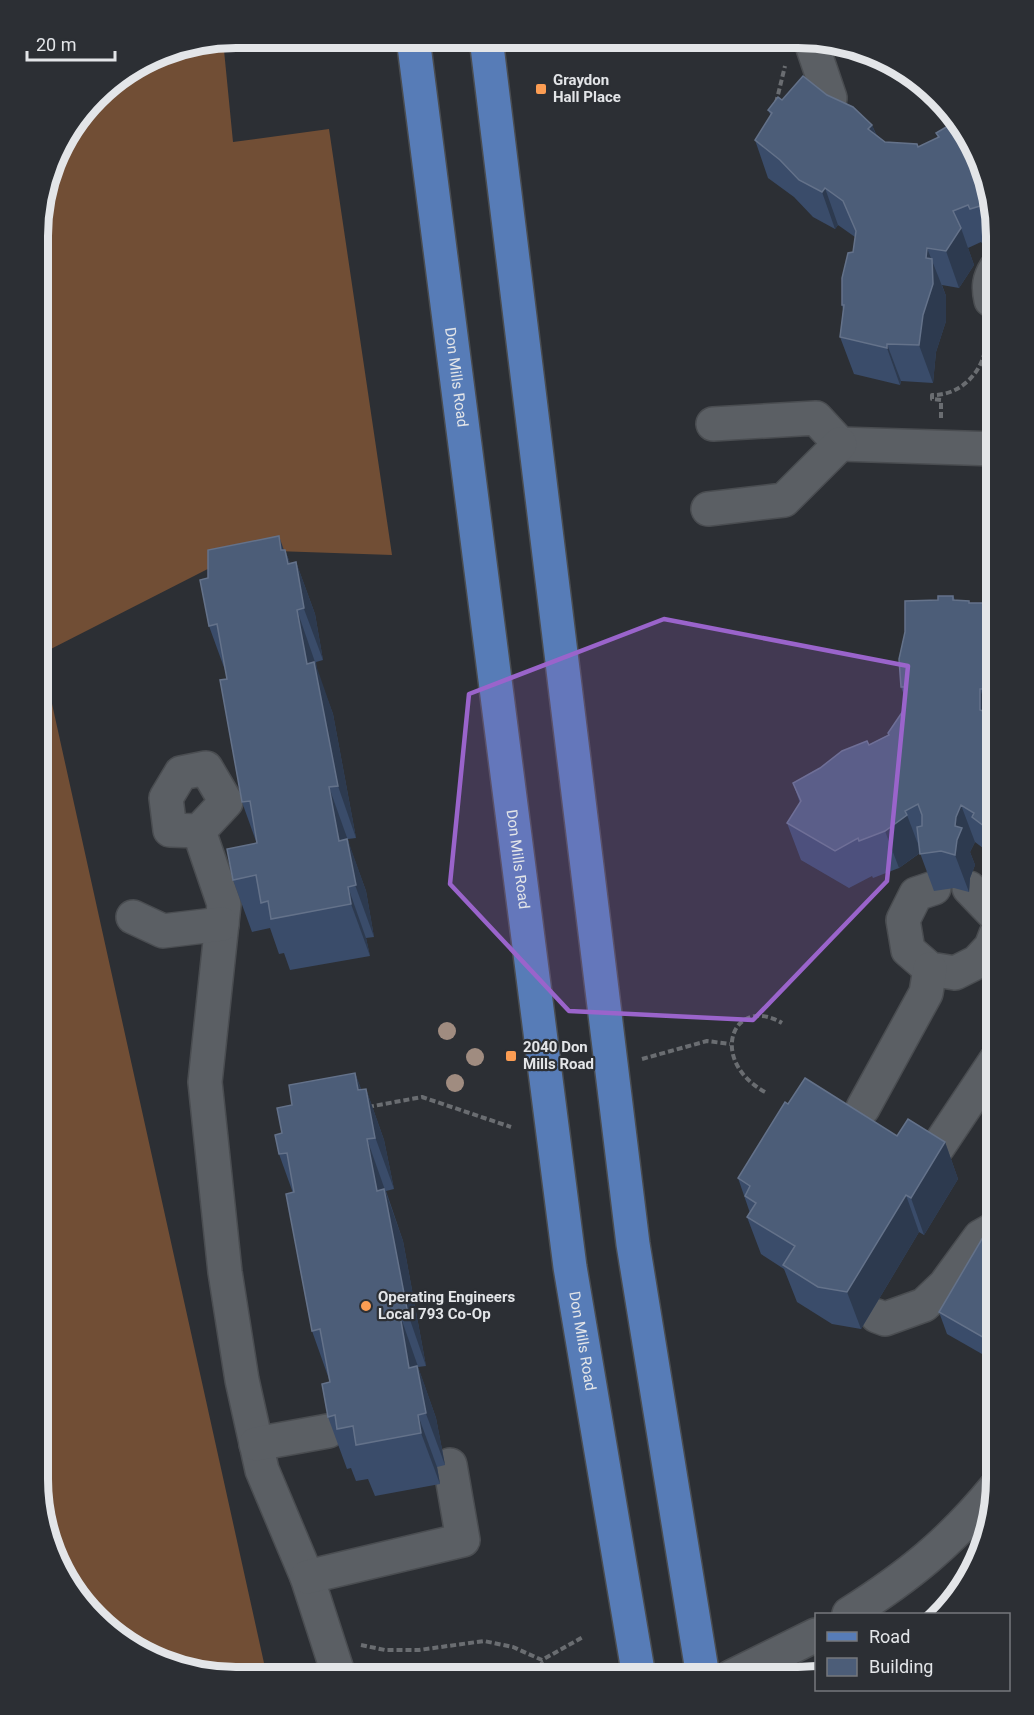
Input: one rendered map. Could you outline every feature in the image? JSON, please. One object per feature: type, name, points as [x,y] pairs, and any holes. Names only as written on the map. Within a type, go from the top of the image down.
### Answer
[{"type":"main road","name":"Don Mills Road","points":[[414,48],[570,1267],[637,1667]]},
{"type":"main road","points":[[487,48],[633,1244],[701,1667]]},
{"type":"street","points":[[798,50],[830,98]]},
{"type":"street","points":[[713,424],[816,418],[840,444],[986,449]]},
{"type":"street","points":[[708,509],[784,500],[840,444]]},
{"type":"street","points":[[199,831],[224,904],[205,1082],[225,1272],[242,1380],[262,1470],[307,1577],[336,1667]]},
{"type":"street","points":[[933,888],[916,894],[903,920],[908,950],[930,969],[955,972],[977,962],[986,952]]},
{"type":"street","points":[[969,888],[986,906]]},
{"type":"street","points":[[132,917],[163,931],[222,924]]},
{"type":"street","points":[[863,1108],[926,993],[930,969]]},
{"type":"street","points":[[938,1147],[986,1075]]},
{"type":"street","points":[[877,1316],[885,1319],[924,1305],[945,1285],[986,1232]]},
{"type":"street","points":[[256,1444],[328,1431]]},
{"type":"street","points":[[307,1577],[463,1540],[450,1465]]},
{"type":"street","points":[[851,1613],[901,1581],[961,1529],[985,1501]]},
{"type":"street","points":[[751,1667],[815,1635]]},
{"type":"path","points":[[774,112],[798,50]]},
{"type":"path","points":[[941,400],[932,399],[932,395],[941,395],[968,381],[982,364],[986,352]]},
{"type":"path","points":[[765,1092],[749,1083],[736,1067],[730,1044],[739,1024],[753,1016],[769,1015],[782,1023]]},
{"type":"path","points":[[633,1062],[707,1041],[730,1044]]},
{"type":"path","points":[[366,1107],[422,1097],[511,1127]]},
{"type":"path","points":[[542,1659],[583,1637]]},
{"type":"path","points":[[354,1643],[385,1650],[419,1650],[484,1641],[513,1647],[542,1659]]},
{"type":"path","points":[[542,1659],[542,1667]]},
{"type":"highlighted area","points":[[664,619],[908,666],[887,881],[753,1020],[569,1011],[450,884],[469,694]]},
{"type":"shaded area","points":[[223,48],[233,142],[329,129],[392,555],[245,550],[48,650],[48,236],[50,211],[58,175],[73,142],[87,121],[121,87],[164,62]]},
{"type":"shaded area","points":[[48,686],[264,1663],[252,1667],[236,1667],[187,1661],[142,1642],[121,1628],[87,1594],[73,1573],[62,1551],[52,1516],[48,1492]]},
{"type":"building","points":[[803,76],[827,95],[853,107],[872,125],[868,129],[885,142],[917,144],[918,147],[939,137],[936,133],[950,125],[961,142],[972,164],[983,205],[970,209],[968,205],[953,211],[961,228],[946,251],[927,248],[926,258],[932,259],[933,284],[923,315],[919,345],[887,344],[887,348],[840,337],[844,305],[842,305],[842,278],[848,253],[853,252],[856,231],[843,201],[825,188],[822,192],[799,180],[780,160],[755,140],[772,113],[768,110],[778,97],[782,100]]},
{"type":"building","points":[[279,536],[281,550],[285,550],[288,564],[296,562],[304,608],[297,610],[307,664],[314,662],[338,786],[329,787],[339,841],[347,839],[356,885],[348,887],[351,904],[271,919],[268,901],[261,903],[256,875],[233,880],[227,849],[257,843],[250,801],[242,802],[220,680],[227,679],[217,624],[209,626],[200,580],[208,578],[208,550]]},
{"type":"building","points":[[938,596],[953,596],[953,600],[986,603],[986,680],[985,689],[980,689],[980,710],[986,718],[986,828],[972,817],[974,813],[961,805],[955,826],[962,828],[957,840],[955,855],[941,851],[920,854],[917,827],[922,826],[922,815],[918,804],[905,811],[907,815],[885,831],[859,841],[858,838],[835,851],[787,823],[801,801],[793,783],[820,768],[842,751],[867,741],[869,745],[889,735],[888,733],[905,708],[906,687],[901,687],[899,659],[905,632],[905,601],[938,600]]},
{"type":"building","name":"Operating Engineers Local 793 Co-Op","points":[[355,1073],[358,1090],[366,1089],[375,1138],[367,1139],[377,1191],[384,1189],[408,1314],[400,1315],[409,1368],[417,1366],[426,1413],[418,1415],[421,1433],[356,1445],[353,1426],[337,1429],[335,1415],[328,1417],[322,1384],[330,1382],[320,1329],[312,1331],[286,1194],[294,1192],[287,1153],[279,1154],[275,1135],[282,1133],[277,1108],[292,1105],[289,1085]]},
{"type":"building","points":[[805,1078],[897,1136],[908,1119],[945,1142],[911,1198],[906,1195],[847,1292],[818,1287],[783,1265],[795,1246],[747,1217],[756,1203],[745,1196],[750,1186],[738,1178],[785,1102],[788,1104]]},
{"type":"building","points":[[986,1232],[986,1339],[939,1312]]},
{"type":"place","name":"Graydon Hall Place","points":[[541,89]]},
{"type":"place","name":"2040 Don Mills Road","points":[[511,1056]]},
{"type":"place","name":"Operating Engineers Local 793 Co-Op","points":[[366,1306]]}]
